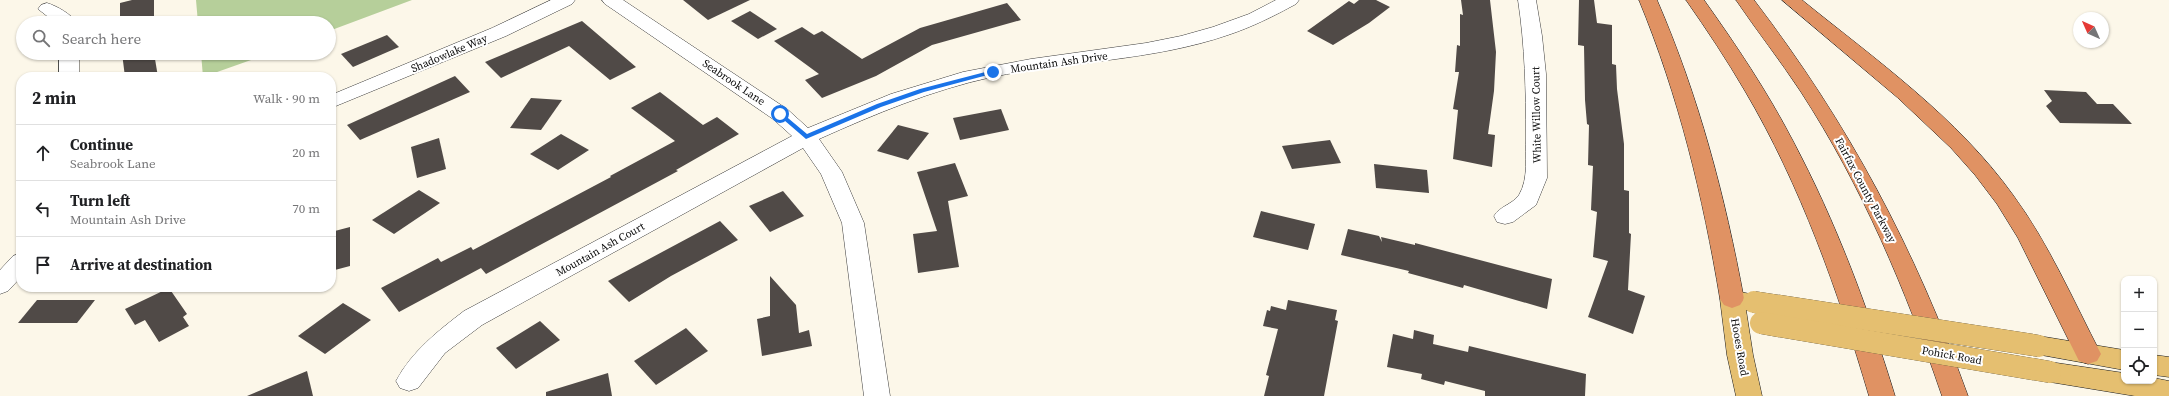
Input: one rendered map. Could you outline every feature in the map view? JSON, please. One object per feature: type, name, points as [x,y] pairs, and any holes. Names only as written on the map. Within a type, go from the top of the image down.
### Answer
[{"type":"highway","points":[[1648,0],[1679,73],[1701,146],[1745,310]]},
{"type":"highway","points":[[1695,0],[1721,35],[1758,93],[1812,201],[1845,283],[1882,396]]},
{"type":"highway","name":"Fairfax County Parkway","points":[[1745,0],[1795,68],[1848,153],[1899,253],[1926,315],[1955,396]]},
{"type":"highway","points":[[1791,0],[1937,122],[1985,174],[2024,228],[2088,354]]},
{"type":"main road","name":"Pohick Road","points":[[1745,310],[2039,346],[2121,360]]},
{"type":"main road","name":"Pohick Road","points":[[1745,310],[2050,372],[2105,388],[2169,391]]},
{"type":"main road","name":"Hooes Road","points":[[1745,310],[1749,396]]},
{"type":"main road","points":[[2088,354],[2105,388]]},
{"type":"main road","points":[[2157,365],[2169,367]]},
{"type":"street","name":"Shadowlake Way","points":[[336,100],[499,32],[566,0]]},
{"type":"street","name":"Seabrook Lane","points":[[611,0],[780,114],[806,137],[831,172],[853,223],[877,396]]},
{"type":"street","name":"Mountain Ash Drive","points":[[806,137],[879,105],[959,80],[1034,64],[1123,52],[1199,38],[1250,20],[1290,0]]},
{"type":"street","name":"White Willow Court","points":[[1505,216],[1528,200],[1536,178],[1536,74],[1534,36],[1527,0]]},
{"type":"street","points":[[47,9],[58,16]]},
{"type":"street","points":[[69,72],[70,60]]},
{"type":"street","name":"Mountain Ash Court","points":[[409,381],[436,346],[473,318],[806,137]]},
{"type":"street","points":[[0,285],[16,267]]},
{"type":"green space","points":[[196,0],[412,0],[336,28],[336,16],[197,16]]},
{"type":"green space","points":[[202,60],[251,60],[217,72],[203,72]]},
{"type":"building","points":[[132,0],[154,0],[154,16],[120,16],[120,3]]},
{"type":"building","points":[[683,0],[750,0],[708,20]]},
{"type":"building","points":[[1359,0],[1376,0],[1390,7],[1369,23],[1333,45],[1307,31],[1349,1],[1354,4]]},
{"type":"building","points":[[1461,0],[1490,0],[1496,52],[1494,91],[1488,134],[1495,135],[1492,167],[1453,159],[1458,110],[1453,109],[1459,72],[1455,72],[1457,45],[1460,46],[1460,14],[1463,15]]},
{"type":"building","points":[[1579,0],[1594,0],[1597,23],[1612,25],[1612,64],[1616,65],[1617,89],[1624,144],[1624,190],[1629,191],[1629,233],[1631,234],[1628,290],[1645,296],[1633,334],[1588,317],[1608,261],[1593,257],[1597,212],[1591,210],[1593,166],[1588,165],[1589,125],[1587,124],[1585,100],[1584,46],[1578,45]]},
{"type":"building","points":[[1007,3],[1021,20],[932,45],[876,76],[822,98],[805,80],[819,74],[774,41],[802,27],[814,35],[822,31],[862,59],[920,28]]},
{"type":"building","points":[[750,11],[777,29],[758,39],[731,21]]},
{"type":"building","points":[[582,21],[636,67],[610,80],[569,46],[501,78],[485,62]]},
{"type":"building","points":[[387,35],[399,47],[353,67],[341,54]]},
{"type":"building","points":[[123,60],[155,60],[157,72],[124,72]]},
{"type":"building","points":[[455,76],[470,92],[360,140],[347,125]]},
{"type":"building","points":[[2044,90],[2086,92],[2097,104],[2113,104],[2132,124],[2060,123],[2046,106],[2052,101]]},
{"type":"building","points":[[660,92],[703,125],[717,117],[739,134],[676,170],[678,171],[486,274],[481,268],[399,312],[381,288],[438,258],[441,262],[471,247],[473,250],[611,177],[610,176],[675,141],[631,108]]},
{"type":"building","points":[[531,98],[562,100],[541,130],[510,128]]},
{"type":"building","points":[[1001,109],[1009,130],[960,140],[953,118]]},
{"type":"building","points":[[898,125],[929,133],[908,160],[877,151]]},
{"type":"building","points":[[561,134],[589,150],[558,170],[530,154]]},
{"type":"building","points":[[439,138],[446,169],[417,178],[411,147]]},
{"type":"building","points":[[1330,140],[1341,163],[1292,169],[1282,146]]},
{"type":"building","points":[[955,163],[968,196],[948,201],[959,267],[918,273],[913,234],[937,231],[917,172]]},
{"type":"building","points":[[1374,164],[1427,170],[1429,193],[1376,188]]},
{"type":"building","points":[[419,190],[440,203],[394,234],[372,220]]},
{"type":"building","points":[[783,191],[804,216],[770,232],[749,206]]},
{"type":"building","points":[[1261,211],[1315,224],[1308,250],[1253,237]]},
{"type":"building","points":[[720,221],[738,240],[671,276],[629,302],[608,281]]},
{"type":"building","points":[[350,227],[350,266],[336,270],[336,231]]},
{"type":"building","points":[[1348,229],[1379,236],[1382,242],[1381,237],[1415,245],[1415,243],[1552,279],[1547,309],[1464,285],[1463,288],[1408,273],[1409,271],[1341,255]]},
{"type":"building","points":[[770,276],[796,305],[799,333],[809,330],[812,346],[762,356],[757,319],[770,316]]},
{"type":"building","points":[[161,292],[172,292],[187,314],[183,317],[189,326],[159,342],[145,320],[135,325],[125,309]]},
{"type":"building","points":[[37,300],[95,300],[77,323],[18,323]]},
{"type":"building","points":[[1288,300],[1337,310],[1335,320],[1338,321],[1324,396],[1264,396],[1269,376],[1266,375],[1278,329],[1263,326],[1267,310],[1270,311],[1271,306],[1286,310]]},
{"type":"building","points":[[343,303],[371,320],[325,354],[298,336]]},
{"type":"building","points":[[540,321],[560,340],[516,369],[496,348]]},
{"type":"building","points":[[686,328],[708,351],[656,385],[634,361]]},
{"type":"building","points":[[1414,330],[1434,335],[1433,344],[1468,352],[1469,346],[1586,374],[1585,396],[1485,396],[1485,391],[1445,381],[1444,385],[1421,379],[1422,374],[1387,367],[1393,334],[1413,339]]},
{"type":"building","points":[[307,371],[313,396],[247,396]]},
{"type":"building","points":[[608,373],[612,396],[546,396],[546,392]]},
{"type":"route","points":[[780,114],[806,137],[879,105],[922,90],[993,72]]}]
